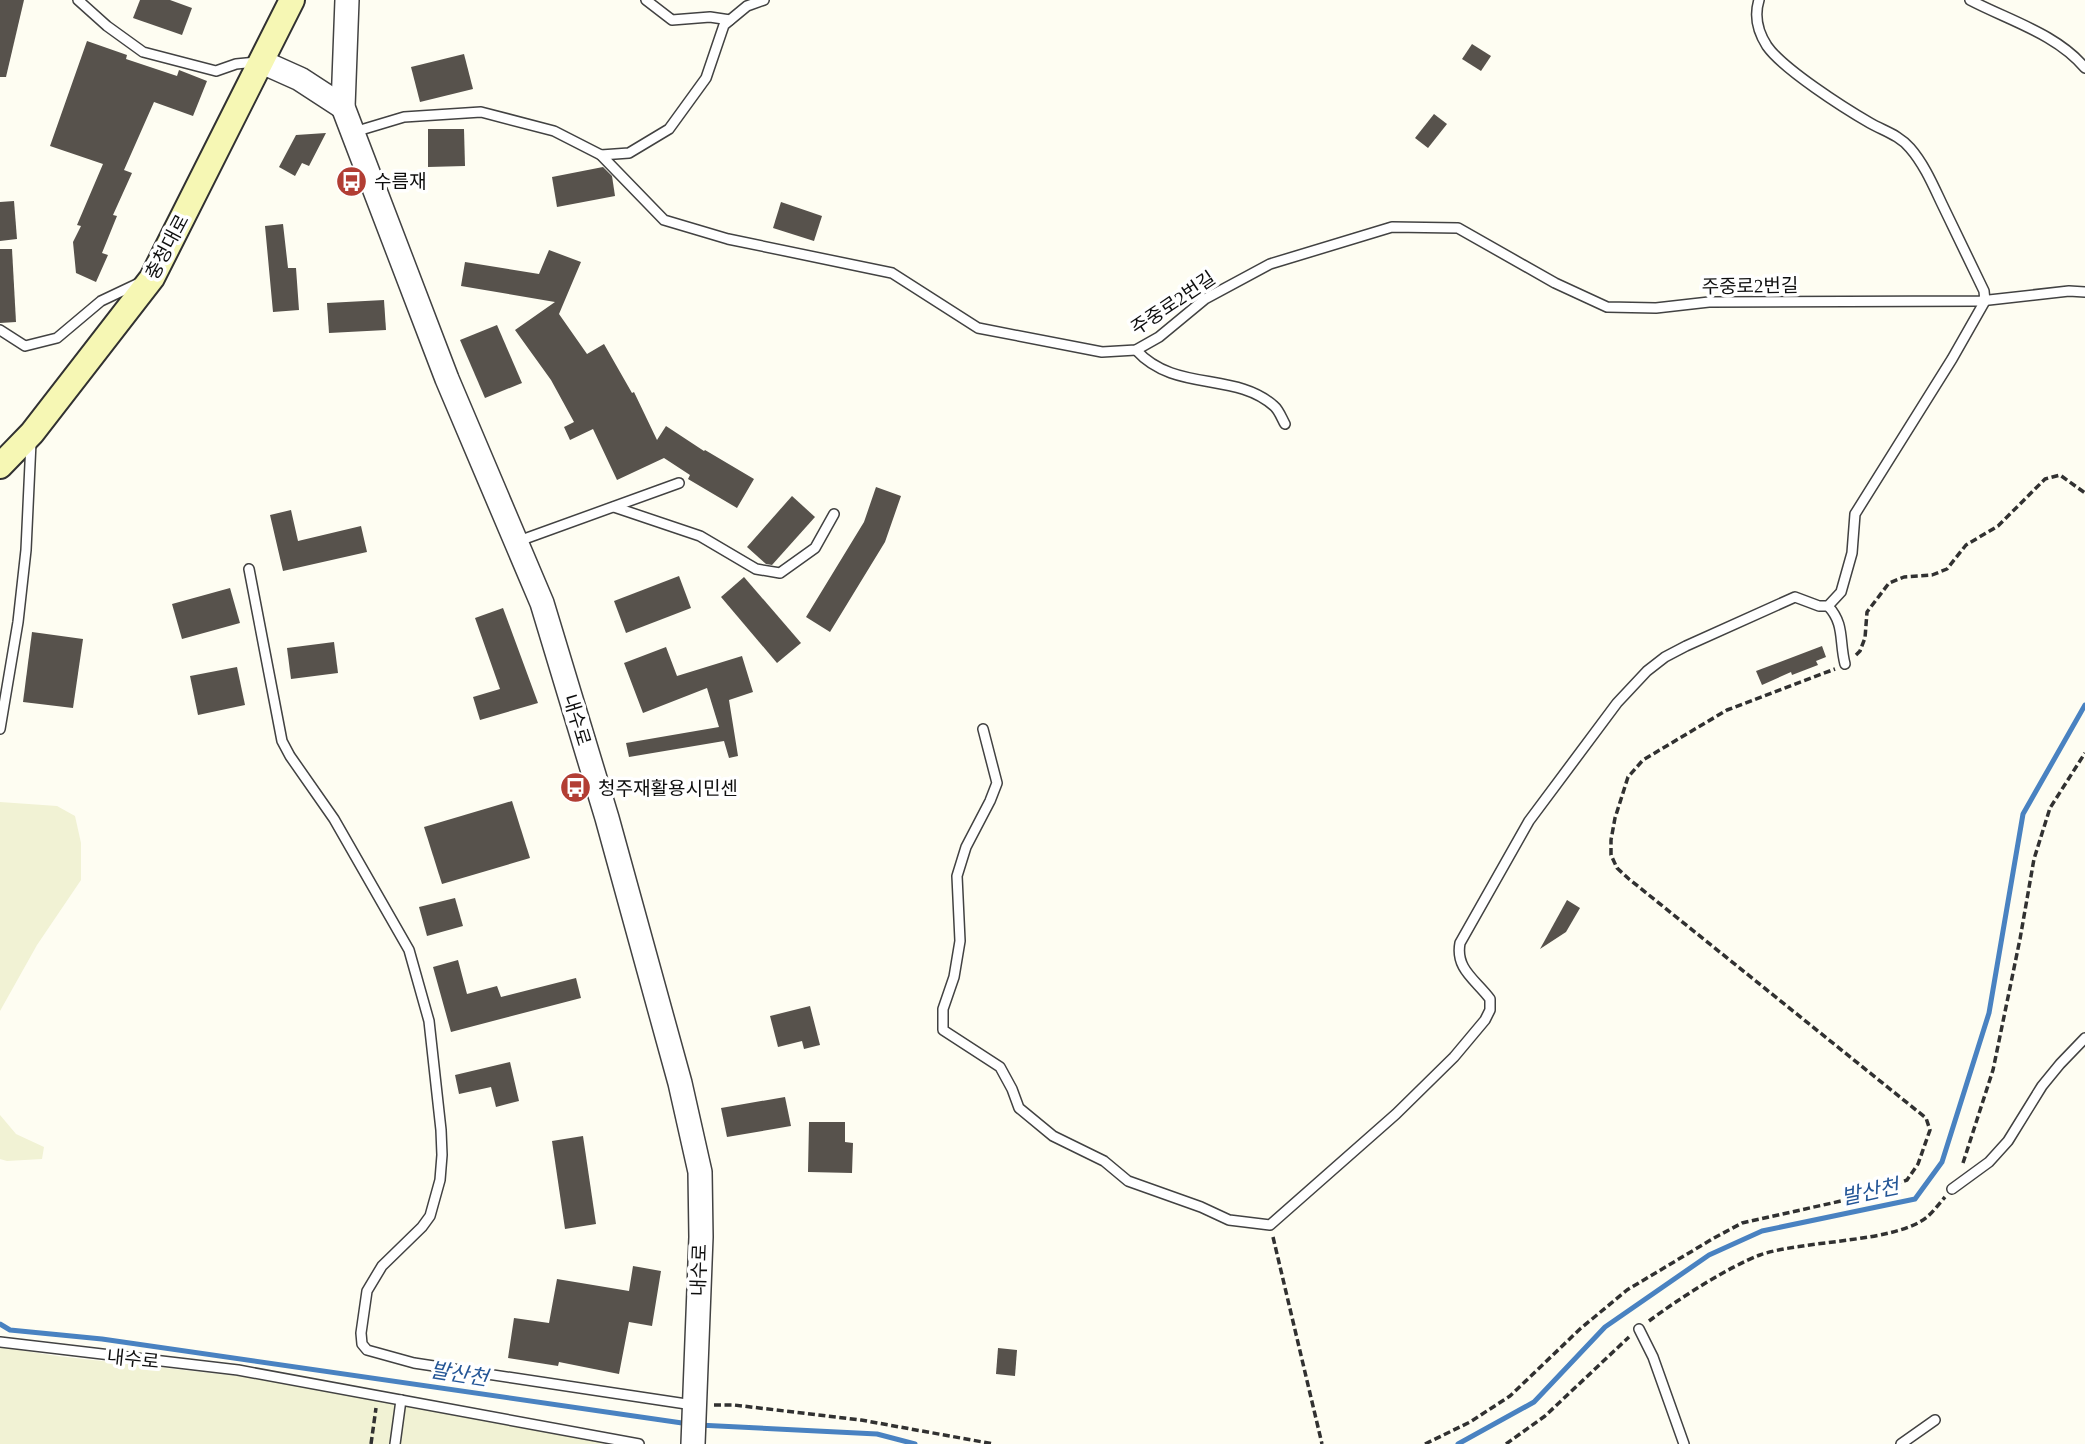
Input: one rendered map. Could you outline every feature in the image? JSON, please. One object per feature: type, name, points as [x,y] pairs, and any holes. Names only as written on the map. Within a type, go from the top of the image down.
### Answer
[{"type":"main road","name":"충청대로","points":[[0,466],[32,433],[152,278],[292,0]]},
{"type":"street","points":[[343,107],[347,0]]},
{"type":"street","points":[[262,62],[300,79],[343,107]]},
{"type":"street","name":"내수로","points":[[343,107],[447,379],[542,603],[607,818],[680,1083],[700,1172],[701,1237],[693,1444]]},
{"type":"lane","points":[[78,0],[107,26],[144,52],[216,71],[262,62]]},
{"type":"lane","points":[[646,0],[672,20],[710,17],[730,20]]},
{"type":"lane","points":[[601,155],[629,153],[669,129],[706,78],[724,24],[747,6],[764,0]]},
{"type":"lane","points":[[1759,0],[1756,10],[1758,26],[1767,46],[1777,56],[1830,98],[1895,135],[1910,148],[1924,169],[1984,291],[1985,301],[1952,359],[1855,514],[1852,553],[1841,592],[1828,607]]},
{"type":"lane","points":[[1970,0],[2039,33],[2075,56],[2085,68]]},
{"type":"lane","name":"주중로2번길","points":[[352,132],[404,117],[481,112],[554,131],[601,155],[664,220],[728,239],[892,273],[978,328],[1102,352],[1136,350],[1159,337],[1205,299],[1270,264],[1392,227],[1458,228],[1555,283],[1607,307],[1656,308],[1709,302],[1985,301],[2069,291],[2085,292]]},
{"type":"lane","points":[[0,330],[25,346],[57,338],[101,300],[152,278]]},
{"type":"lane","points":[[1136,350],[1148,364],[1167,372],[1252,392],[1276,407],[1285,425]]},
{"type":"lane","points":[[0,729],[18,622],[26,550],[32,433]]},
{"type":"lane","points":[[516,542],[679,483]]},
{"type":"lane","points":[[614,507],[700,536],[756,569],[780,573],[815,548],[834,514]]},
{"type":"lane","points":[[248,569],[282,741],[334,819],[410,950],[429,1021],[441,1130],[440,1180],[430,1216],[382,1266],[367,1291],[361,1332],[362,1344],[367,1350],[414,1363],[694,1408]]},
{"type":"lane","points":[[983,729],[997,783],[966,847],[957,876],[960,941],[954,977],[943,1009],[943,1030],[1000,1067],[1019,1108],[1053,1136],[1104,1161],[1128,1181],[1228,1220],[1270,1225],[1396,1114],[1454,1057],[1485,1020],[1490,1010],[1490,999],[1463,969],[1458,953],[1460,943],[1529,821],[1617,703],[1647,671],[1665,657],[1795,597],[1828,607],[1837,615],[1845,664]]},
{"type":"lane","points":[[1952,1189],[1989,1162],[2008,1141],[2048,1079],[2085,1038]]},
{"type":"lane","points":[[1639,1329],[1653,1357],[1684,1444]]},
{"type":"lane","name":"내수로","points":[[0,1342],[239,1370],[639,1444]]},
{"type":"lane","points":[[396,1444],[401,1400]]},
{"type":"lane","points":[[1901,1444],[1935,1420]]},
{"type":"path","points":[[1425,1444],[1470,1422],[1510,1396],[1580,1329],[1627,1290],[1714,1238],[1742,1223],[1859,1197],[1895,1186],[1907,1180],[1919,1164],[1930,1129],[1926,1118],[1629,879],[1617,867],[1611,855],[1615,818],[1629,777],[1643,760],[1727,710],[1845,664],[1860,651],[1865,638],[1867,612],[1889,583],[1904,577],[1932,575],[1947,569],[1966,545],[1998,526],[2045,480],[2060,474],[2085,493]]},
{"type":"path","points":[[1506,1444],[1545,1416],[1617,1346],[1711,1281],[1759,1255],[1796,1246],[1853,1239],[1900,1229],[1925,1219],[1952,1189],[1971,1143],[1993,1070],[2021,939],[2034,859],[2050,808],[2085,753]]},
{"type":"path","points":[[1270,1225],[1322,1444]]},
{"type":"path","points":[[371,1444],[378,1395]]},
{"type":"path","points":[[694,1408],[734,1405],[861,1420],[994,1444]]},
{"type":"green space","points":[[0,802],[57,806],[75,816],[81,843],[81,880],[37,945],[0,1011]]},
{"type":"green space","points":[[0,1115],[16,1134],[44,1147],[42,1159],[0,1159]]},
{"type":"green space","points":[[0,1347],[246,1377],[619,1444],[0,1444]]},
{"type":"building","points":[[0,0],[24,0],[6,77],[0,77]]},
{"type":"building","points":[[140,0],[170,0],[192,8],[182,35],[133,18]]},
{"type":"building","points":[[87,41],[127,55],[126,59],[177,76],[179,70],[207,81],[193,116],[154,102],[124,170],[132,173],[113,215],[117,216],[102,253],[108,255],[96,282],[76,273],[73,242],[81,226],[77,225],[103,164],[50,146]]},
{"type":"building","points":[[1472,44],[1491,56],[1481,71],[1462,59]]},
{"type":"building","points":[[464,54],[473,89],[420,102],[411,67]]},
{"type":"building","points":[[1434,114],[1447,124],[1428,148],[1415,138]]},
{"type":"building","points":[[428,129],[464,129],[465,166],[428,167]]},
{"type":"building","points":[[326,133],[309,166],[302,163],[295,176],[279,167],[296,135]]},
{"type":"building","points":[[603,167],[612,176],[615,196],[557,207],[552,177]]},
{"type":"building","points":[[14,201],[17,239],[0,241],[0,202]]},
{"type":"building","points":[[781,202],[822,216],[814,241],[773,228]]},
{"type":"building","points":[[283,224],[288,268],[296,268],[299,310],[273,312],[265,226]]},
{"type":"building","points":[[0,249],[12,249],[16,322],[0,323]]},
{"type":"building","points":[[549,250],[581,262],[559,314],[587,354],[604,344],[632,393],[634,392],[657,440],[666,426],[754,479],[737,508],[688,479],[690,475],[664,458],[617,480],[593,429],[570,440],[564,427],[574,422],[551,380],[515,330],[555,302],[461,286],[465,262],[539,274]]},
{"type":"building","points":[[384,300],[386,330],[329,333],[327,303]]},
{"type":"building","points":[[497,325],[522,383],[485,398],[460,340]]},
{"type":"building","points":[[876,487],[901,496],[885,542],[830,632],[806,617],[864,522]]},
{"type":"building","points":[[792,496],[815,517],[772,565],[766,564],[747,547]]},
{"type":"building","points":[[291,510],[298,541],[361,526],[367,552],[283,571],[270,515]]},
{"type":"building","points":[[679,576],[691,608],[626,633],[614,601]]},
{"type":"building","points":[[744,577],[801,643],[777,663],[721,597]]},
{"type":"building","points":[[230,588],[240,623],[182,639],[172,604]]},
{"type":"building","points":[[503,608],[538,703],[480,720],[473,697],[500,689],[475,618]]},
{"type":"building","points":[[32,632],[83,639],[73,708],[23,702]]},
{"type":"building","points":[[334,642],[338,673],[291,679],[287,648]]},
{"type":"building","points":[[1822,646],[1826,657],[1816,661],[1818,665],[1792,675],[1791,672],[1762,685],[1756,671]]},
{"type":"building","points":[[666,647],[677,676],[742,656],[753,692],[729,700],[738,756],[729,758],[724,741],[629,757],[626,743],[719,727],[707,688],[643,713],[624,663]]},
{"type":"building","points":[[237,667],[245,705],[198,715],[190,676]]},
{"type":"building","points":[[512,801],[530,858],[442,884],[424,827]]},
{"type":"building","points":[[455,898],[463,926],[427,936],[419,907]]},
{"type":"building","points":[[1567,900],[1580,908],[1566,932],[1540,949]]},
{"type":"building","points":[[458,960],[467,994],[497,986],[501,997],[576,978],[581,998],[451,1032],[433,967]]},
{"type":"building","points":[[810,1006],[820,1045],[804,1049],[802,1041],[778,1047],[770,1016]]},
{"type":"building","points":[[510,1062],[519,1101],[496,1107],[491,1087],[459,1094],[455,1075]]},
{"type":"building","points":[[785,1097],[791,1126],[727,1137],[721,1108]]},
{"type":"building","points":[[809,1122],[845,1122],[845,1142],[853,1143],[852,1173],[808,1172]]},
{"type":"building","points":[[583,1136],[596,1224],[565,1229],[552,1141]]},
{"type":"building","points":[[633,1266],[661,1271],[652,1326],[629,1322],[619,1374],[559,1362],[558,1366],[508,1358],[514,1318],[549,1323],[557,1279],[629,1291]]},
{"type":"building","points":[[998,1348],[1017,1350],[1015,1376],[996,1374]]},
{"type":"waterway","name":"발산천","points":[[1458,1444],[1534,1402],[1605,1327],[1709,1255],[1762,1231],[1915,1199],[1942,1162],[1989,1013],[2023,814],[2085,705]]},
{"type":"waterway","name":"발산천","points":[[0,1324],[10,1330],[102,1339],[689,1424]]},
{"type":"waterway","name":"발산천","points":[[698,1425],[877,1434],[915,1444]]},
{"type":"place","name":"수름재","points":[[351,181]]},
{"type":"place","name":"청주재활용시민센","points":[[575,788]]}]
